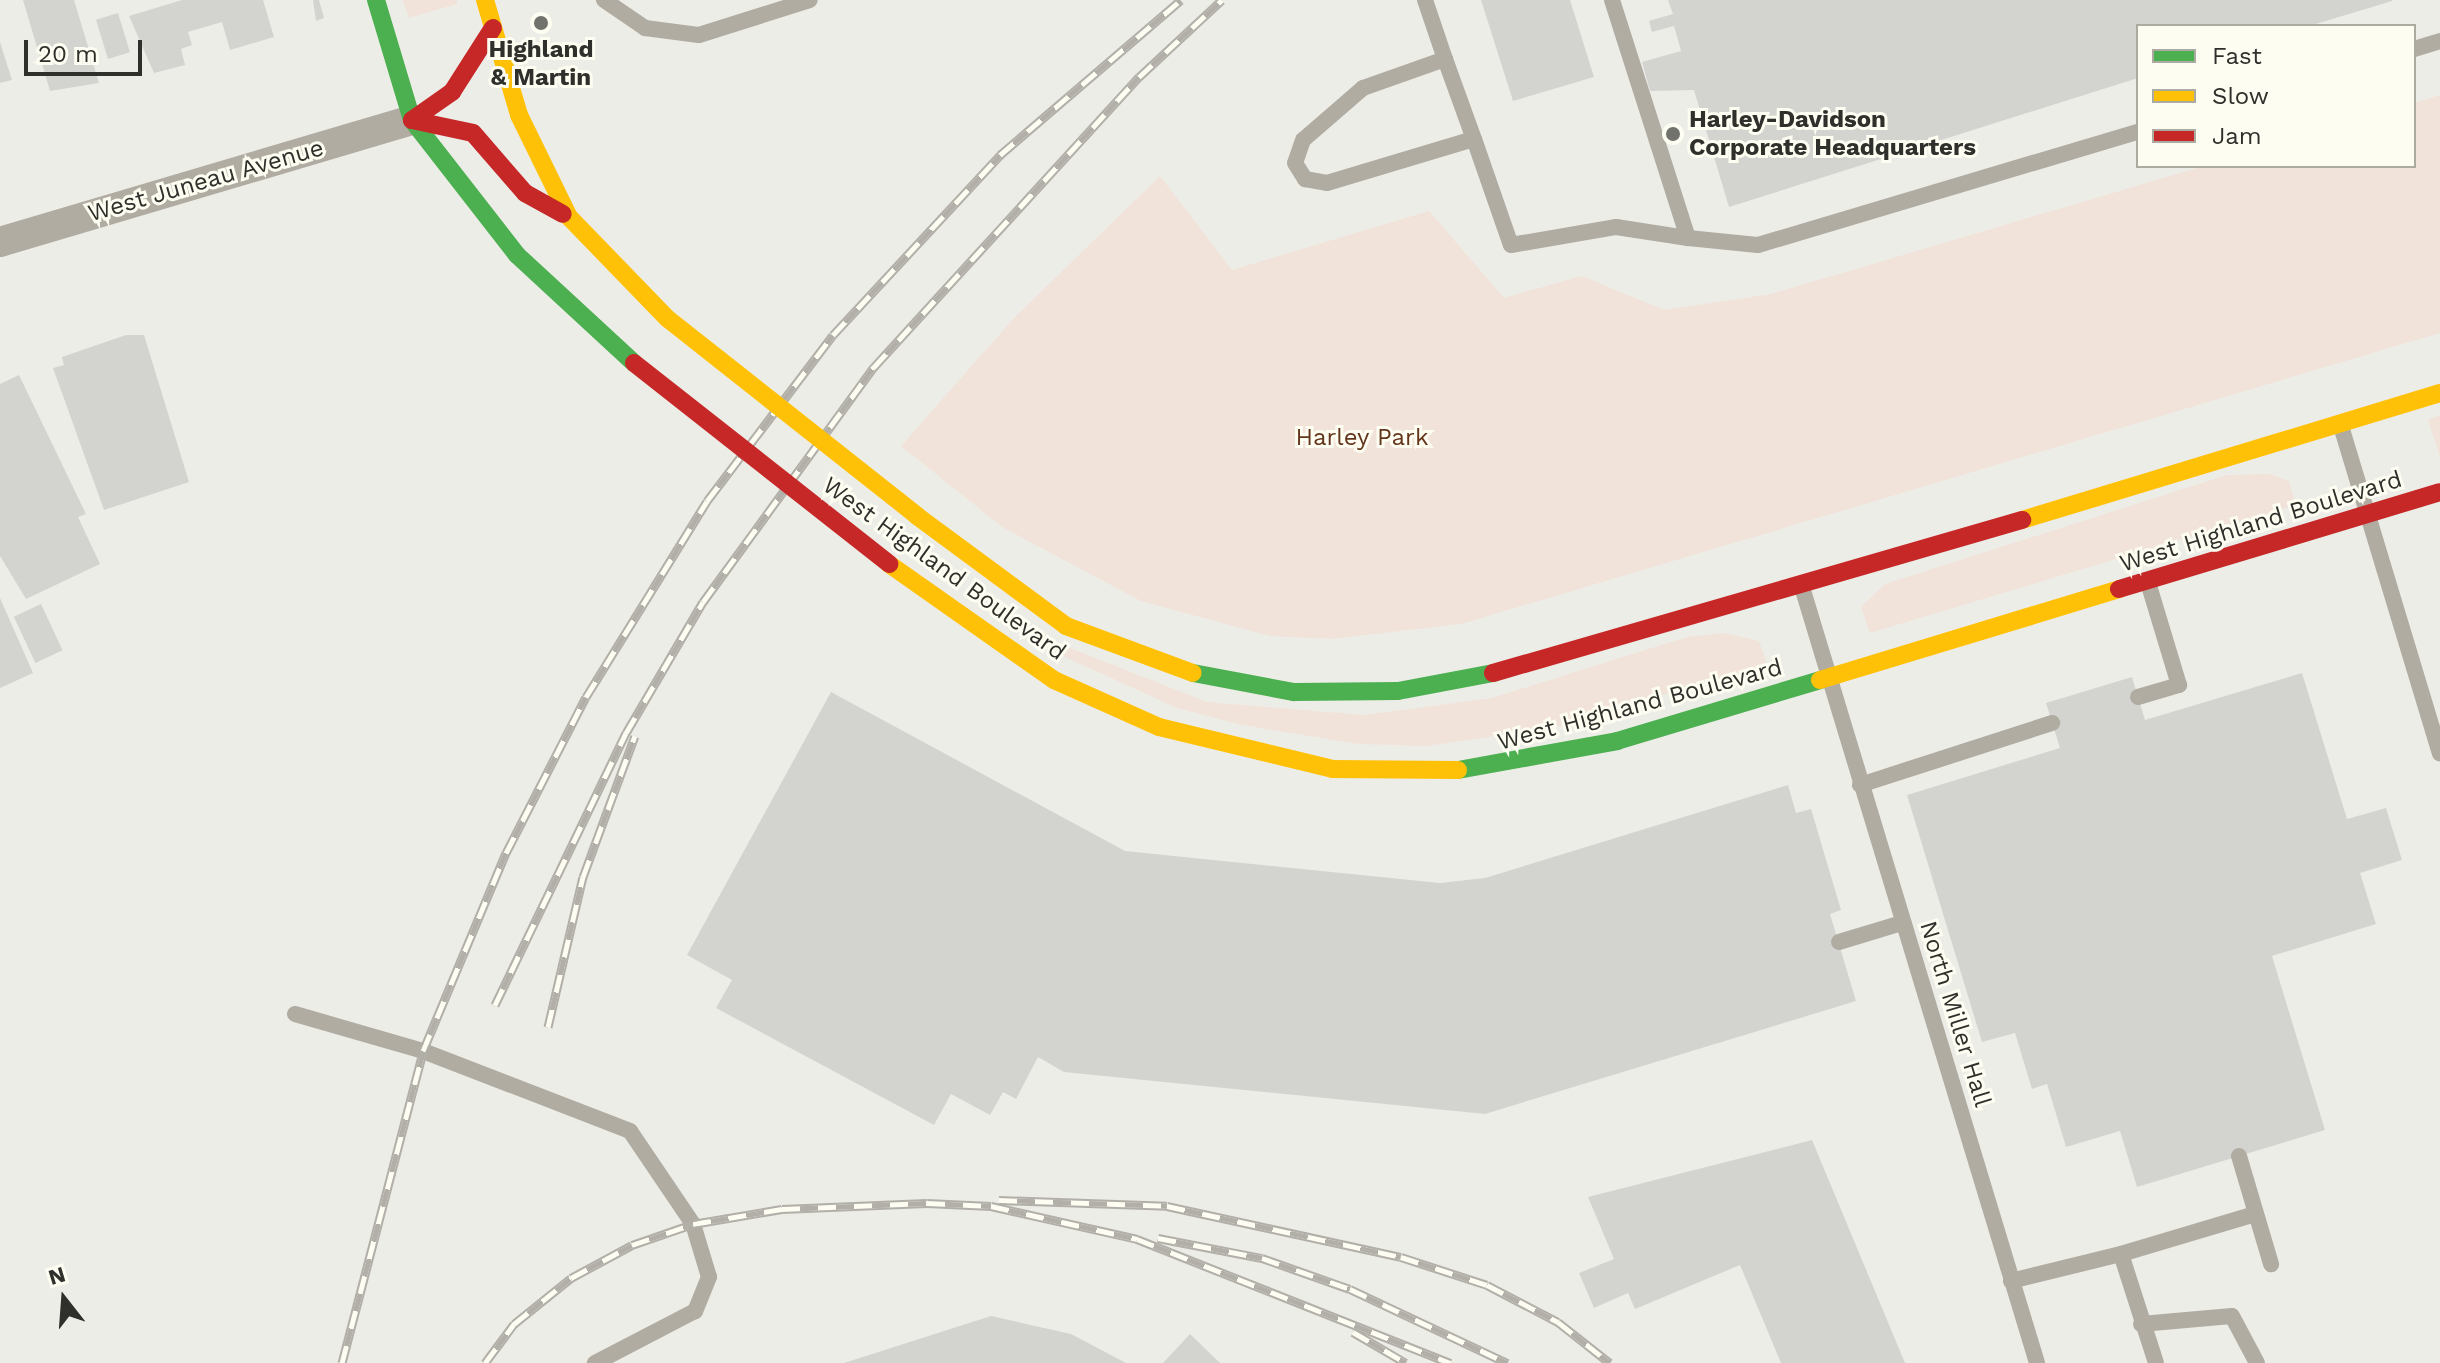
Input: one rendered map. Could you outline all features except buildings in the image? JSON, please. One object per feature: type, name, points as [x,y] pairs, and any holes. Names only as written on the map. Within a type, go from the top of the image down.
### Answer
[{"type":"street","name":"West Highland Boulevard","points":[[376,0],[412,120],[517,255],[634,363],[889,564],[1010,653],[1106,704],[1212,744],[1332,769],[1496,768],[1828,680],[2440,492]]},
{"type":"street","name":"West Highland Boulevard","points":[[485,0],[519,115],[569,217],[668,319],[1020,596],[1114,649],[1200,677],[1294,692],[1447,683],[1802,587],[2440,393]]},
{"type":"street","points":[[412,120],[452,92],[493,28]]},
{"type":"street","points":[[412,120],[473,133],[525,193],[569,217]]},
{"type":"street","name":"West Juneau Avenue","points":[[0,242],[412,120]]},
{"type":"lane","points":[[604,0],[645,28],[699,35],[810,0]]},
{"type":"lane","points":[[1425,0],[1511,245],[1616,227],[1758,245],[2136,133]]},
{"type":"lane","points":[[1612,0],[1688,238]]},
{"type":"lane","points":[[2416,48],[2440,41]]},
{"type":"lane","points":[[1445,59],[1363,88],[1303,140],[1295,163],[1305,179],[1327,183],[1474,139]]},
{"type":"lane","points":[[2340,423],[2440,753]]},
{"type":"lane","points":[[2138,697],[2179,685],[2147,582]]},
{"type":"lane","name":"North Miller Hall","points":[[1802,587],[2037,1363]]},
{"type":"lane","points":[[1860,785],[2052,723]]},
{"type":"lane","points":[[1839,942],[1902,923]]},
{"type":"lane","points":[[295,1014],[423,1051],[630,1131],[693,1224],[709,1277],[695,1311],[595,1363]]},
{"type":"lane","points":[[2239,1156],[2271,1264]]},
{"type":"lane","points":[[2011,1281],[2121,1254],[2255,1214]]},
{"type":"lane","points":[[2121,1254],[2156,1363]]},
{"type":"lane","points":[[2141,1324],[2232,1316],[2257,1363]]},
{"type":"green space","points":[[403,0],[457,0],[457,4],[409,18]]},
{"type":"green space","name":"Harley Park","points":[[2440,95],[2440,333],[1461,624],[1332,639],[1270,636],[1141,601],[1002,527],[901,446],[1013,319],[1160,176],[1232,270],[1429,211],[1504,298],[1582,276],[1664,310],[1771,294],[2197,168],[2416,168],[2416,102]]},
{"type":"green space","points":[[2440,415],[2440,457],[2428,420]]},
{"type":"green space","points":[[2269,474],[2289,481],[2296,505],[1870,633],[1861,607],[1885,584],[2227,475]]},
{"type":"green space","points":[[1725,633],[1759,641],[1767,664],[1556,727],[1427,746],[1358,744],[1242,725],[1177,708],[1056,653],[1060,644],[1207,702],[1364,715],[1492,698],[1687,637]]},
{"type":"railway","points":[[342,1363],[423,1051],[506,853],[586,697],[707,501],[833,335],[1000,155],[1181,0]]},
{"type":"railway","points":[[495,1005],[626,733],[703,602],[874,367],[1139,77],[1222,0]]},
{"type":"railway","points":[[548,1027],[583,877],[635,736]]},
{"type":"railway","points":[[999,1200],[1167,1206],[1401,1257],[1487,1285],[1558,1322],[1610,1363]]},
{"type":"railway","points":[[485,1363],[514,1324],[571,1278],[632,1245],[693,1224],[782,1209],[927,1203],[991,1206],[1137,1239],[1450,1363]]},
{"type":"railway","points":[[1158,1238],[1262,1258],[1350,1289],[1507,1363]]},
{"type":"railway","points":[[1353,1332],[1406,1363]]},
{"type":"traffic: fast","points":[[376,0],[412,120],[517,255],[634,363]]},
{"type":"traffic: fast","points":[[1193,673],[1294,692],[1398,691],[1493,673]]},
{"type":"traffic: fast","points":[[1458,770],[1617,741],[1820,680]]},
{"type":"traffic: slow","points":[[485,0],[519,115],[569,217],[668,319]]},
{"type":"traffic: slow","points":[[668,319],[917,516]]},
{"type":"traffic: slow","points":[[2022,520],[2440,393]]},
{"type":"traffic: slow","points":[[917,516],[1066,626],[1193,673]]},
{"type":"traffic: slow","points":[[889,564],[1054,680],[1159,727],[1332,769],[1458,770]]},
{"type":"traffic: slow","points":[[1820,680],[2119,589]]},
{"type":"traffic: jam","points":[[412,120],[452,92],[493,28]]},
{"type":"traffic: jam","points":[[412,120],[473,133],[525,193],[563,214]]},
{"type":"traffic: jam","points":[[634,363],[889,564]]},
{"type":"traffic: jam","points":[[2119,589],[2440,492]]},
{"type":"traffic: jam","points":[[1493,673],[2022,520]]},
{"type":"place","name":"Highland & Martin","points":[[541,23]]},
{"type":"place","name":"Harley-Davidson Corporate Headquarters","points":[[1673,134]]}]
